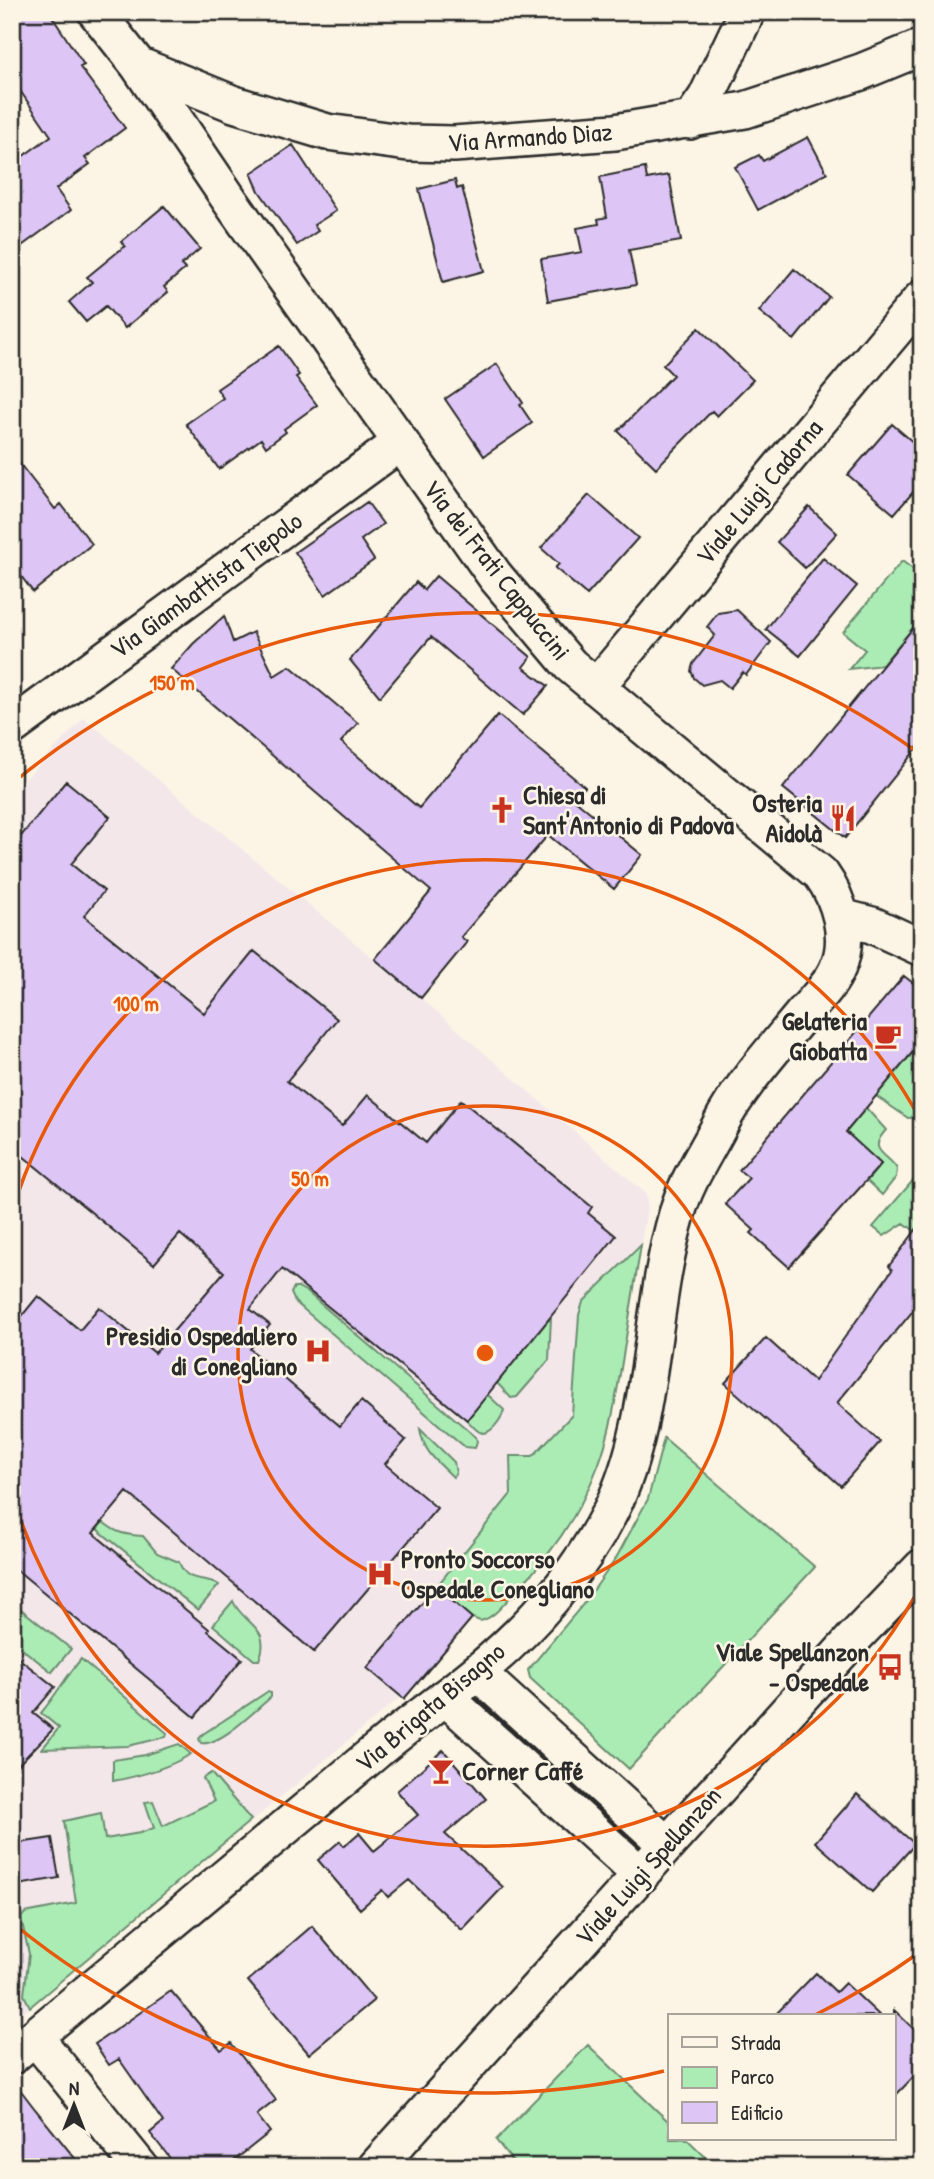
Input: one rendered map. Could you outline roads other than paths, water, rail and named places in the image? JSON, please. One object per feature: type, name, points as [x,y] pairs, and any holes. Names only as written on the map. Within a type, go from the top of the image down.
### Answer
[{"type":"street","name":"Via dei Frati Cappuccini","points":[[96,12],[138,65],[495,576],[570,665],[813,866],[831,891],[841,917],[843,945],[838,968],[833,978],[784,1036],[725,1114],[681,1201],[670,1243]]},
{"type":"street","points":[[690,121],[706,98],[747,12]]},
{"type":"street","name":"Via Armando Diaz","points":[[138,65],[234,104],[327,132],[408,143],[513,141],[615,132],[745,110],[861,72],[922,47]]},
{"type":"street","name":"Viale Luigi Cadorna","points":[[596,687],[922,298]]},
{"type":"street","name":"Via Giambattista Tiepolo","points":[[12,727],[400,443]]},
{"type":"street","points":[[841,917],[872,925],[922,948]]},
{"type":"street","name":"Via Brigata Bisagno","points":[[24,2046],[407,1724],[477,1672],[550,1601],[570,1576],[610,1512],[623,1484],[638,1428],[670,1243]]},
{"type":"street","name":"Viale Luigi Spellanzon","points":[[376,2167],[854,1638],[922,1567]]},
{"type":"street","points":[[477,1672],[667,1845]]},
{"type":"street","points":[[445,1696],[641,1875]]},
{"type":"street","points":[[24,2046],[140,2167]]},
{"type":"place","name":"Chiesa di Sant'Antonio di Padova","points":[[502,810]]},
{"type":"place","name":"Osteria Aidolà","points":[[843,818]]},
{"type":"place","name":"Gelateria Giobatta","points":[[888,1036]]},
{"type":"place","name":"Presidio Ospedaliero di Conegliano","points":[[318,1351]]},
{"type":"place","name":"Pronto Soccorso Ospedale Conegliano","points":[[380,1574]]},
{"type":"place","name":"Viale Spellanzon - Ospedale","points":[[890,1667]]},
{"type":"place","name":"Corner Caffé","points":[[441,1771]]}]
